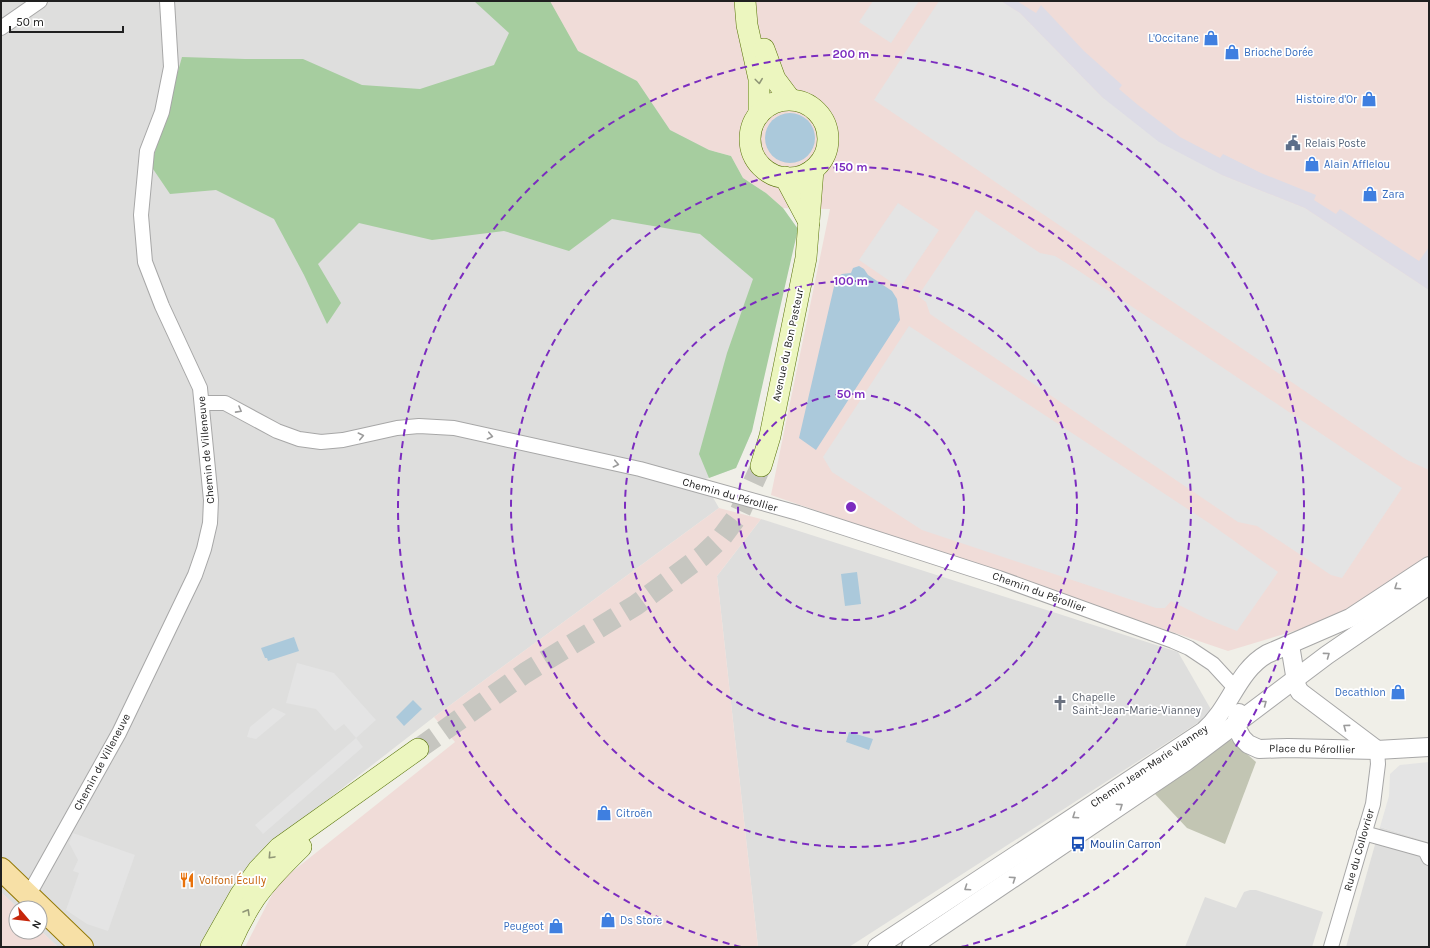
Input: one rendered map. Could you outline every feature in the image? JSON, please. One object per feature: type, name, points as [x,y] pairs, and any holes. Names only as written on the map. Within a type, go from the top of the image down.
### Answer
[{"type":"main road","points":[[745,1],[747,25],[759,79],[759,114],[751,131],[750,141],[752,151],[757,161],[774,175],[795,177],[804,175],[813,170]]},
{"type":"main road","points":[[756,1],[763,46],[769,64],[775,79],[790,100]]},
{"type":"main road","name":"Avenue du Bon Pasteur","points":[[759,114],[768,106],[778,101],[790,100],[802,102],[813,107],[821,116],[826,127],[828,137],[827,147],[819,164],[813,170],[806,258],[770,436],[760,466]]},
{"type":"main road","points":[[785,177],[809,223]]},
{"type":"main road","points":[[212,947],[241,894],[258,870],[279,848],[418,749]]},
{"type":"main road","points":[[229,947],[237,929],[255,898],[285,863],[348,800]]},
{"type":"main road","points":[[1,869],[82,947]]},
{"type":"street","points":[[1,28],[40,1]]},
{"type":"street","name":"Chemin de Villeneuve","points":[[28,896],[119,733],[195,575],[204,549],[210,523],[211,500],[200,388],[162,306],[145,262],[141,215],[147,151],[162,112],[171,67],[167,1]]},
{"type":"street","name":"Chemin du Pérollier","points":[[202,403],[225,403],[278,431],[298,439],[321,442],[343,440],[398,428],[419,426],[454,428],[640,469],[798,514],[999,578],[1173,641],[1189,648],[1213,664],[1236,689]]},
{"type":"street","name":"Chemin Jean-Marie Vianney","points":[[878,947],[1204,731],[1220,714],[1247,671],[1258,660],[1268,654],[1350,618],[1429,566]]},
{"type":"street","name":"Chemin Jean-Marie Vianney","points":[[911,947],[1179,766],[1327,655],[1429,585]]},
{"type":"street","points":[[1290,645],[1297,687],[1300,692],[1377,750]]},
{"type":"street","points":[[1235,725],[1239,714],[1236,689]]},
{"type":"street","name":"Place du Pérollier","points":[[1235,725],[1242,738],[1248,744],[1259,748],[1377,750],[1429,748]]},
{"type":"street","name":"Rue du Collovrier","points":[[1331,947],[1373,804],[1378,764],[1377,750]]},
{"type":"street","points":[[1364,833],[1425,850],[1429,858]]},
{"type":"shaded area","points":[[1,1],[549,1],[743,178],[783,208],[752,431],[736,468],[703,480],[719,508],[434,717],[269,845],[199,947],[58,947],[48,938],[48,900],[10,900],[1,892]]},
{"type":"shaded area","points":[[549,1],[1429,1],[1429,561],[1334,619],[1228,651],[771,495],[830,209],[783,208],[766,193],[743,178],[731,156],[709,150],[670,130],[637,81],[578,51]]},
{"type":"shaded area","points":[[873,1],[919,1],[891,43],[859,22]]},
{"type":"shaded area","points":[[939,1],[1001,1],[1020,13],[1102,97],[1222,175],[1305,208],[1429,290],[1429,470],[1407,460],[874,100]]},
{"type":"shaded area","points":[[1001,1],[1017,1],[1036,13],[1041,5],[1084,51],[1122,85],[1119,89],[1180,137],[1220,158],[1223,154],[1261,173],[1316,195],[1314,200],[1336,214],[1340,209],[1419,261],[1429,247],[1429,290],[1305,208],[1222,175],[1159,142],[1102,97],[1020,13]]},
{"type":"shaded area","points":[[898,203],[939,230],[900,288],[859,260]]},
{"type":"shaded area","points":[[976,210],[1040,253],[1055,256],[1079,271],[1402,488],[1342,578],[1331,575],[1257,526],[1238,522],[930,314],[926,302],[918,296]]},
{"type":"shaded area","points":[[909,326],[1209,523],[1278,572],[1237,631],[1207,619],[1171,601],[1165,608],[1156,608],[922,530],[832,472],[823,457]]},
{"type":"shaded area","points":[[719,508],[761,519],[717,576],[758,947],[245,947],[278,883],[455,742],[434,717]]},
{"type":"shaded area","points":[[761,519],[1178,652],[1213,713],[849,947],[758,947],[717,576]]},
{"type":"shaded area","points":[[297,663],[334,673],[376,720],[356,738],[344,724],[335,731],[316,709],[286,703]]},
{"type":"shaded area","points":[[273,708],[286,714],[256,739],[247,737],[250,727]]},
{"type":"shaded area","points":[[356,738],[363,747],[263,834],[255,825]]},
{"type":"shaded area","points":[[1229,738],[1256,762],[1225,844],[1187,828],[1155,794]]},
{"type":"shaded area","points":[[1429,762],[1429,842],[1380,827],[1389,796],[1390,774],[1400,765]]},
{"type":"shaded area","points":[[1380,827],[1429,842],[1429,947],[1346,947]]},
{"type":"shaded area","points":[[73,833],[135,855],[108,931],[87,924],[66,910],[79,873],[73,871],[78,860],[69,843]]},
{"type":"shaded area","points":[[1256,890],[1323,912],[1312,947],[1185,947],[1205,897],[1236,908],[1244,892]]},
{"type":"shaded area","points":[[1,892],[10,900],[8,900],[8,940],[48,940],[48,938],[58,947],[1,947]]},
{"type":"green space","points":[[474,1],[550,1],[578,51],[637,81],[670,130],[709,150],[731,156],[743,178],[766,193],[783,208],[798,229],[752,431],[736,468],[709,478],[699,454],[727,353],[753,279],[700,234],[612,219],[569,251],[504,231],[432,240],[359,223],[318,264],[341,303],[327,324],[304,275],[274,219],[216,190],[170,194],[151,166],[182,57],[303,59],[362,85],[420,89],[494,65],[509,33]]},
{"type":"water","points":[[785,113],[795,113],[808,120],[815,133],[815,143],[808,156],[795,163],[785,163],[776,159],[769,152],[765,143],[765,133],[769,124],[776,117]]},
{"type":"water","points":[[859,266],[864,269],[868,275],[892,291],[897,299],[900,320],[816,450],[799,438],[836,278],[842,274],[851,273],[853,268]]},
{"type":"water","points":[[857,572],[861,604],[845,606],[841,574]]},
{"type":"water","points":[[294,637],[299,651],[268,661],[267,658],[265,658],[261,648]]},
{"type":"water","points":[[413,700],[422,709],[404,726],[396,717]]},
{"type":"water","points":[[849,732],[873,739],[869,750],[846,742]]},
{"type":"tunnel","points":[[418,749],[525,673],[636,605],[702,556],[722,537],[739,514],[761,466]]},
{"type":"place","name":"L'Occitane","points":[[1211,38]]},
{"type":"place","name":"Brioche Dorée","points":[[1232,52]]},
{"type":"place","name":"Histoire d'Or","points":[[1369,99]]},
{"type":"place","name":"Relais Poste","points":[[1293,143]]},
{"type":"place","name":"Alain Afflelou","points":[[1312,164]]},
{"type":"place","name":"Zara","points":[[1370,194]]},
{"type":"place","name":"Decathlon","points":[[1398,692]]},
{"type":"place","name":"Chapelle Saint-Jean-Marie-Vianney","points":[[1060,703]]},
{"type":"place","name":"Citroën","points":[[604,813]]},
{"type":"place","name":"Moulin Carron","points":[[1078,844]]},
{"type":"place","name":"Volfoni Écully","points":[[187,880]]},
{"type":"place","name":"Ds Store","points":[[608,920]]},
{"type":"place","name":"Peugeot","points":[[556,926]]}]
